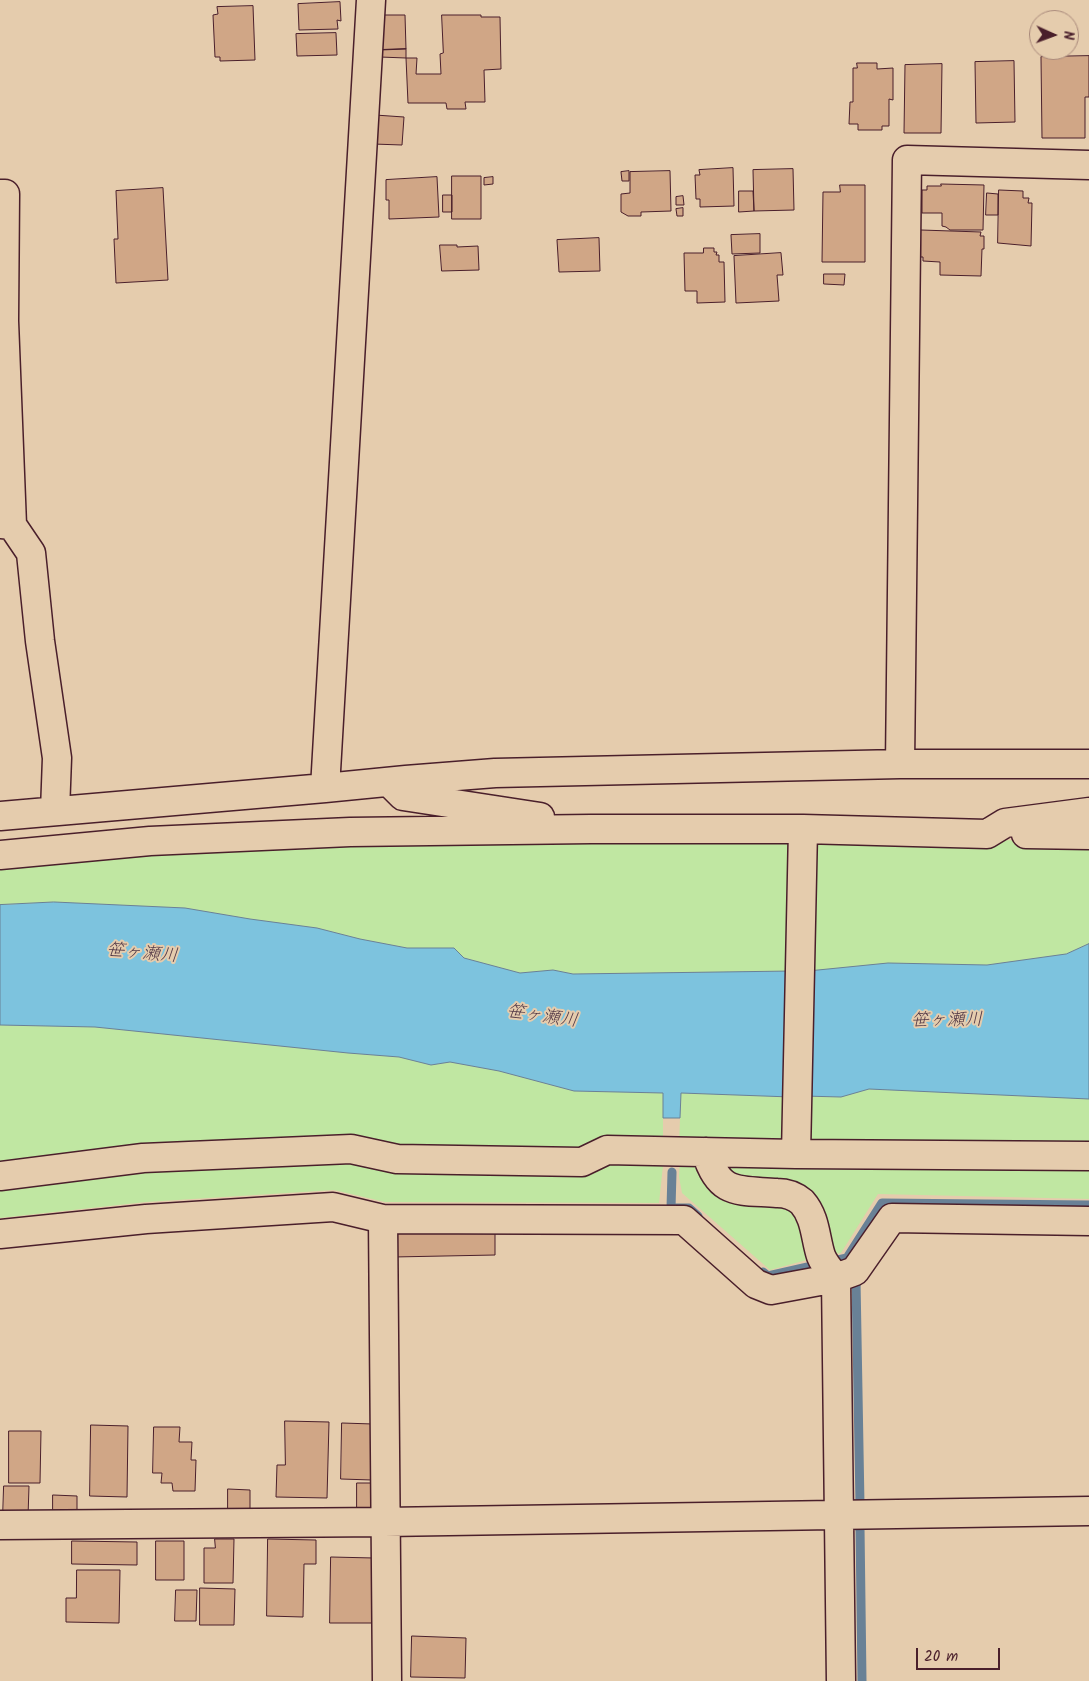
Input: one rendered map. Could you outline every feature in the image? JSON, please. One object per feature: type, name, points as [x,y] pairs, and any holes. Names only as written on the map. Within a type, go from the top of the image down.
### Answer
[{"type":"street","points":[[325,788],[371,0]]},
{"type":"street","points":[[900,764],[906,160],[1089,165]]},
{"type":"street","points":[[0,194],[4,194],[6,525],[31,553],[40,641],[57,758],[55,811]]},
{"type":"street","points":[[0,816],[495,773],[900,764],[1089,764]]},
{"type":"street","points":[[389,782],[403,796],[556,819],[572,830]]},
{"type":"street","points":[[987,834],[1005,823],[1089,812]]},
{"type":"street","points":[[0,855],[150,841],[350,832],[572,830],[803,834],[1089,835]]},
{"type":"street","points":[[796,1150],[803,834]]},
{"type":"street","points":[[0,1176],[143,1158],[351,1149],[397,1158],[582,1162],[607,1150],[706,1152],[796,1150],[1089,1156]]},
{"type":"street","points":[[706,1152],[711,1168],[720,1182],[733,1190],[787,1193],[801,1202],[813,1219],[822,1258],[836,1278],[841,1681]]},
{"type":"street","points":[[0,1234],[146,1219],[333,1207],[383,1219],[684,1220],[756,1284],[771,1290],[836,1278],[855,1271],[892,1218],[1089,1221]]},
{"type":"street","points":[[383,1219],[387,1681]]},
{"type":"street","points":[[0,1525],[385,1522],[1089,1511]]},
{"type":"green space","points":[[795,836],[792,971],[573,974],[553,970],[520,973],[464,958],[454,948],[407,948],[317,928],[185,908],[54,902],[0,905],[0,863],[151,848]]},
{"type":"green space","points":[[811,836],[1089,842],[1089,944],[1066,954],[987,965],[888,963],[808,971]]},
{"type":"green space","points":[[0,1025],[95,1027],[399,1057],[431,1065],[450,1062],[499,1071],[574,1091],[663,1093],[663,1143],[578,1156],[0,1170]]},
{"type":"green space","points":[[869,1089],[1089,1099],[1089,1150],[802,1146],[803,1096],[841,1097]]},
{"type":"green space","points":[[681,1093],[791,1097],[789,1147],[679,1144]]},
{"type":"green space","points":[[664,1156],[659,1203],[385,1202],[334,1190],[146,1202],[0,1218],[0,1182],[144,1164]]},
{"type":"green space","points":[[680,1156],[797,1208],[814,1258],[770,1270],[682,1193],[679,1177]]},
{"type":"green space","points":[[718,1159],[1089,1164],[1089,1199],[878,1194],[841,1253],[829,1255],[817,1216],[740,1182]]},
{"type":"water","name":"笹ヶ瀬川","points":[[54,902],[185,908],[317,928],[407,948],[454,948],[464,958],[520,973],[553,970],[573,974],[792,971],[791,1097],[681,1093],[680,1118],[663,1118],[663,1093],[574,1091],[499,1071],[450,1062],[431,1065],[399,1057],[95,1027],[0,1025],[0,905]]},
{"type":"water","name":"笹ヶ瀬川","points":[[1089,944],[1089,1099],[869,1089],[841,1097],[803,1096],[808,971],[888,963],[987,965],[1066,954]]},
{"type":"building","points":[[340,2],[341,21],[337,20],[338,29],[299,30],[298,4]]},
{"type":"building","points":[[253,6],[255,60],[220,61],[220,57],[215,57],[213,15],[218,14],[217,7]]},
{"type":"building","points":[[379,15],[405,15],[406,49],[380,50]]},
{"type":"building","points":[[442,15],[500,17],[501,69],[484,70],[485,102],[465,102],[466,109],[447,109],[446,103],[408,103],[406,58],[417,58],[416,74],[441,74],[440,54],[443,53]]},
{"type":"building","points":[[336,33],[337,55],[297,56],[296,34]]},
{"type":"building","points":[[406,49],[406,58],[380,57],[380,50]]},
{"type":"building","points":[[1079,56],[1089,56],[1089,97],[1085,97],[1085,138],[1042,138],[1041,60],[1079,60]]},
{"type":"building","points":[[1014,61],[1015,122],[976,123],[975,62]]},
{"type":"building","points":[[857,63],[877,63],[877,69],[893,68],[893,100],[889,99],[889,126],[882,126],[882,130],[858,130],[858,124],[849,124],[850,102],[853,102],[853,68],[857,68]]},
{"type":"building","points":[[942,64],[941,133],[904,133],[905,65]]},
{"type":"building","points":[[375,115],[404,117],[402,145],[373,144]]},
{"type":"building","points":[[733,168],[734,206],[700,207],[700,199],[696,199],[695,175],[700,175],[699,170]]},
{"type":"building","points":[[793,169],[794,210],[754,211],[753,170]]},
{"type":"building","points":[[629,171],[629,181],[622,181],[621,172]]},
{"type":"building","points":[[670,171],[671,211],[641,212],[641,216],[628,216],[621,212],[621,194],[630,193],[630,172]]},
{"type":"building","points":[[452,176],[481,176],[481,219],[452,219]]},
{"type":"building","points":[[437,177],[439,217],[389,219],[389,200],[386,200],[386,180]]},
{"type":"building","points":[[493,177],[493,184],[484,185],[484,178]]},
{"type":"building","points":[[941,184],[984,185],[983,230],[950,230],[942,226],[942,213],[922,213],[922,190],[927,190],[927,186],[941,186]]},
{"type":"building","points":[[840,185],[865,185],[865,262],[822,262],[823,192],[840,192]]},
{"type":"building","points":[[163,188],[168,280],[116,283],[114,239],[118,239],[116,191]]},
{"type":"building","points":[[999,190],[1023,191],[1023,198],[1029,198],[1028,203],[1032,203],[1031,246],[998,243]]},
{"type":"building","points":[[739,191],[753,191],[754,211],[739,212]]},
{"type":"building","points":[[987,193],[998,194],[998,215],[986,215]]},
{"type":"building","points":[[443,195],[452,195],[452,212],[443,212]]},
{"type":"building","points":[[683,196],[684,205],[676,205],[676,197]]},
{"type":"building","points":[[683,208],[683,216],[677,216],[676,209]]},
{"type":"building","points":[[921,230],[981,232],[980,236],[984,236],[984,249],[982,249],[981,276],[940,275],[940,262],[923,261],[923,257],[921,257]]},
{"type":"building","points":[[760,234],[760,253],[732,254],[731,235]]},
{"type":"building","points":[[599,238],[600,271],[559,272],[557,240]]},
{"type":"building","points":[[440,245],[457,245],[457,247],[478,246],[479,270],[442,271]]},
{"type":"building","points":[[704,248],[714,248],[714,252],[717,252],[716,255],[719,255],[719,262],[724,262],[725,302],[697,303],[697,291],[685,291],[684,253],[703,253]]},
{"type":"building","points":[[781,253],[783,275],[777,275],[779,301],[736,303],[734,256]]},
{"type":"building","points":[[824,274],[845,274],[844,285],[824,284]]},
{"type":"building","points":[[495,1230],[495,1255],[393,1257],[393,1232]]},
{"type":"building","points":[[285,1421],[329,1422],[327,1498],[276,1497],[277,1465],[285,1465]]},
{"type":"building","points":[[342,1423],[373,1424],[372,1480],[341,1479]]},
{"type":"building","points":[[91,1425],[128,1426],[127,1497],[90,1496]]},
{"type":"building","points":[[154,1427],[180,1427],[179,1442],[192,1442],[191,1460],[196,1460],[195,1491],[173,1491],[172,1483],[161,1483],[162,1473],[153,1473]]},
{"type":"building","points":[[9,1431],[41,1431],[40,1483],[9,1483]]},
{"type":"building","points":[[357,1483],[372,1483],[372,1508],[357,1508]]},
{"type":"building","points":[[4,1486],[29,1486],[28,1517],[3,1517]]},
{"type":"building","points":[[228,1489],[250,1490],[250,1513],[228,1513]]},
{"type":"building","points":[[53,1495],[77,1496],[77,1516],[53,1515]]},
{"type":"building","points":[[215,1539],[234,1539],[233,1583],[204,1583],[204,1548],[215,1548]]},
{"type":"building","points":[[268,1539],[316,1540],[316,1564],[304,1564],[303,1617],[267,1616]]},
{"type":"building","points":[[72,1541],[137,1542],[137,1565],[72,1564]]},
{"type":"building","points":[[156,1541],[184,1541],[184,1580],[156,1580]]},
{"type":"building","points":[[331,1557],[374,1558],[373,1623],[330,1623]]},
{"type":"building","points":[[77,1570],[120,1570],[119,1623],[66,1622],[66,1598],[76,1598]]},
{"type":"building","points":[[200,1588],[235,1589],[234,1625],[200,1625]]},
{"type":"building","points":[[176,1590],[197,1590],[196,1621],[175,1621]]},
{"type":"building","points":[[412,1636],[466,1638],[465,1678],[411,1677]]},
{"type":"waterway","points":[[672,1172],[671,1208],[689,1208],[698,1216]]},
{"type":"waterway","points":[[833,1261],[847,1258],[882,1203],[1089,1205]]},
{"type":"waterway","points":[[763,1272],[768,1276],[812,1266]]},
{"type":"waterway","points":[[856,1280],[860,1505]]},
{"type":"waterway","points":[[860,1527],[862,1681]]}]
